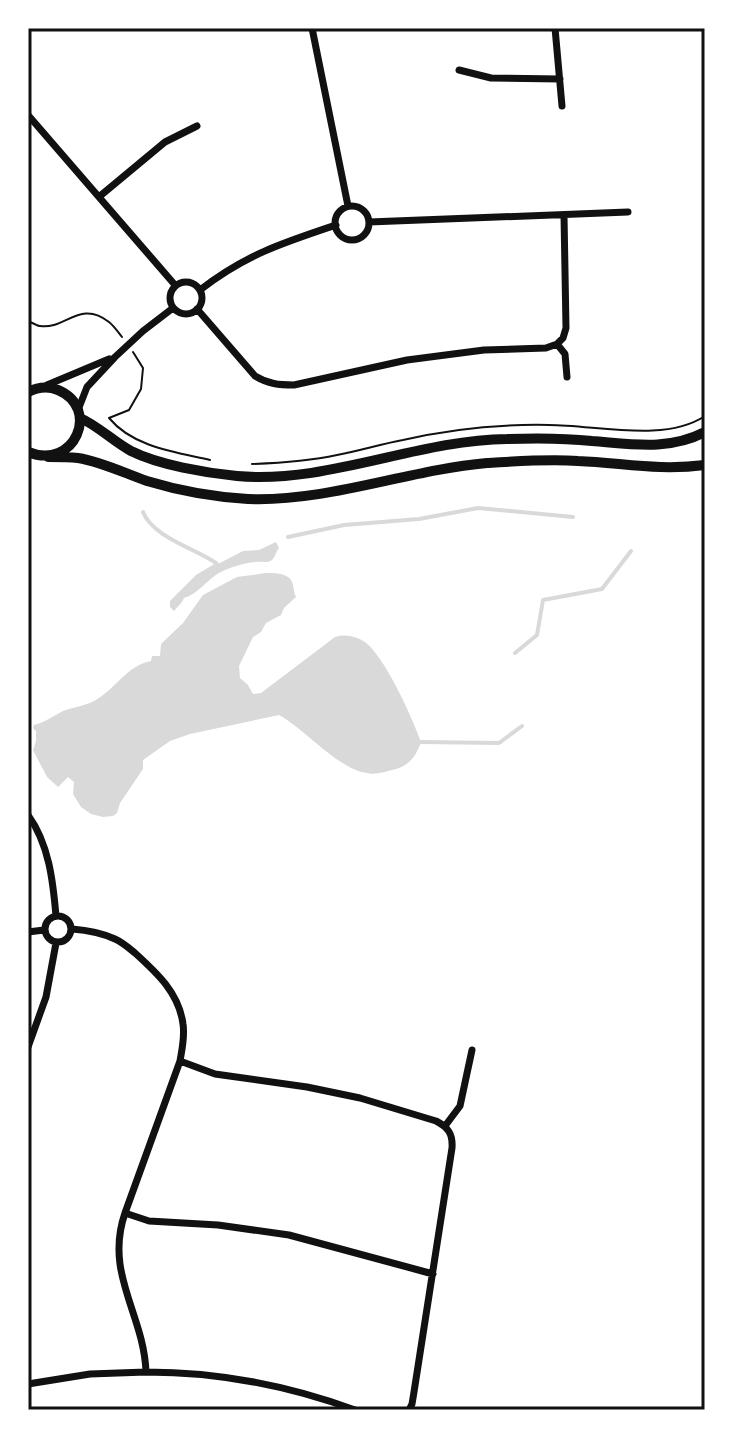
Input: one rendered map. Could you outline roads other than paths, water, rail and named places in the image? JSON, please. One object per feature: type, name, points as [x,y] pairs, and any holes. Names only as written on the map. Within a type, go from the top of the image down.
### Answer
[{"type":"main road","points":[[33,389],[53,388],[64,392],[79,414],[79,430],[75,440],[68,449],[48,457]]},
{"type":"main road","points":[[79,414],[133,452],[177,466],[237,476],[305,474],[436,447],[503,439],[561,439],[660,446],[686,441],[705,432]]},
{"type":"main road","points":[[28,452],[93,462],[186,492],[258,499],[320,494],[491,463],[580,461],[659,468],[705,465]]},
{"type":"street","points":[[312,28],[348,206]]},
{"type":"street","points":[[555,28],[562,106]]},
{"type":"street","points":[[459,70],[491,78],[560,79]]},
{"type":"street","points":[[28,115],[175,285]]},
{"type":"street","points":[[100,196],[165,142],[197,126]]},
{"type":"street","points":[[348,206],[362,210],[369,222],[365,233],[351,239],[341,235],[336,225],[340,211],[348,206]]},
{"type":"street","points":[[369,222],[628,212]]},
{"type":"street","points":[[197,309],[255,376],[279,385],[294,385],[407,360],[484,350],[546,348],[563,338],[566,328],[564,215]]},
{"type":"street","points":[[200,290],[252,256],[336,225]]},
{"type":"street","points":[[189,282],[200,290],[202,300],[197,309],[182,314],[173,308],[169,299],[175,285],[189,282]]},
{"type":"street","points":[[79,414],[87,387],[115,357],[173,308]]},
{"type":"street","points":[[557,344],[565,354],[567,377]]},
{"type":"street","points":[[33,389],[115,357]]},
{"type":"street","points":[[28,815],[47,853],[56,916]]},
{"type":"street","points":[[56,916],[67,919],[72,929],[68,939],[56,943],[47,938],[44,930],[47,921],[56,916]]},
{"type":"street","points":[[72,929],[116,939],[151,967],[175,998],[183,1025],[184,1044],[180,1061],[119,1236],[118,1261],[143,1344],[146,1372]]},
{"type":"street","points":[[28,932],[44,930]]},
{"type":"street","points":[[28,1047],[46,997],[56,943]]},
{"type":"street","points":[[445,1126],[460,1106],[472,1050]]},
{"type":"street","points":[[180,1061],[229,1077],[295,1085],[360,1098],[445,1126],[453,1139],[452,1148],[409,1410]]},
{"type":"street","points":[[125,1213],[149,1221],[218,1225],[289,1235],[433,1274]]},
{"type":"street","points":[[28,1384],[90,1374],[146,1372],[217,1376],[259,1382],[355,1410]]},
{"type":"waterway","points":[[288,537],[344,525],[419,519],[478,508],[573,517]]},
{"type":"waterway","points":[[143,512],[148,521],[165,535],[216,563]]},
{"type":"waterway","points":[[515,653],[537,635],[543,600],[602,589],[631,551]]},
{"type":"waterway","points":[[421,742],[499,743],[522,726]]}]
